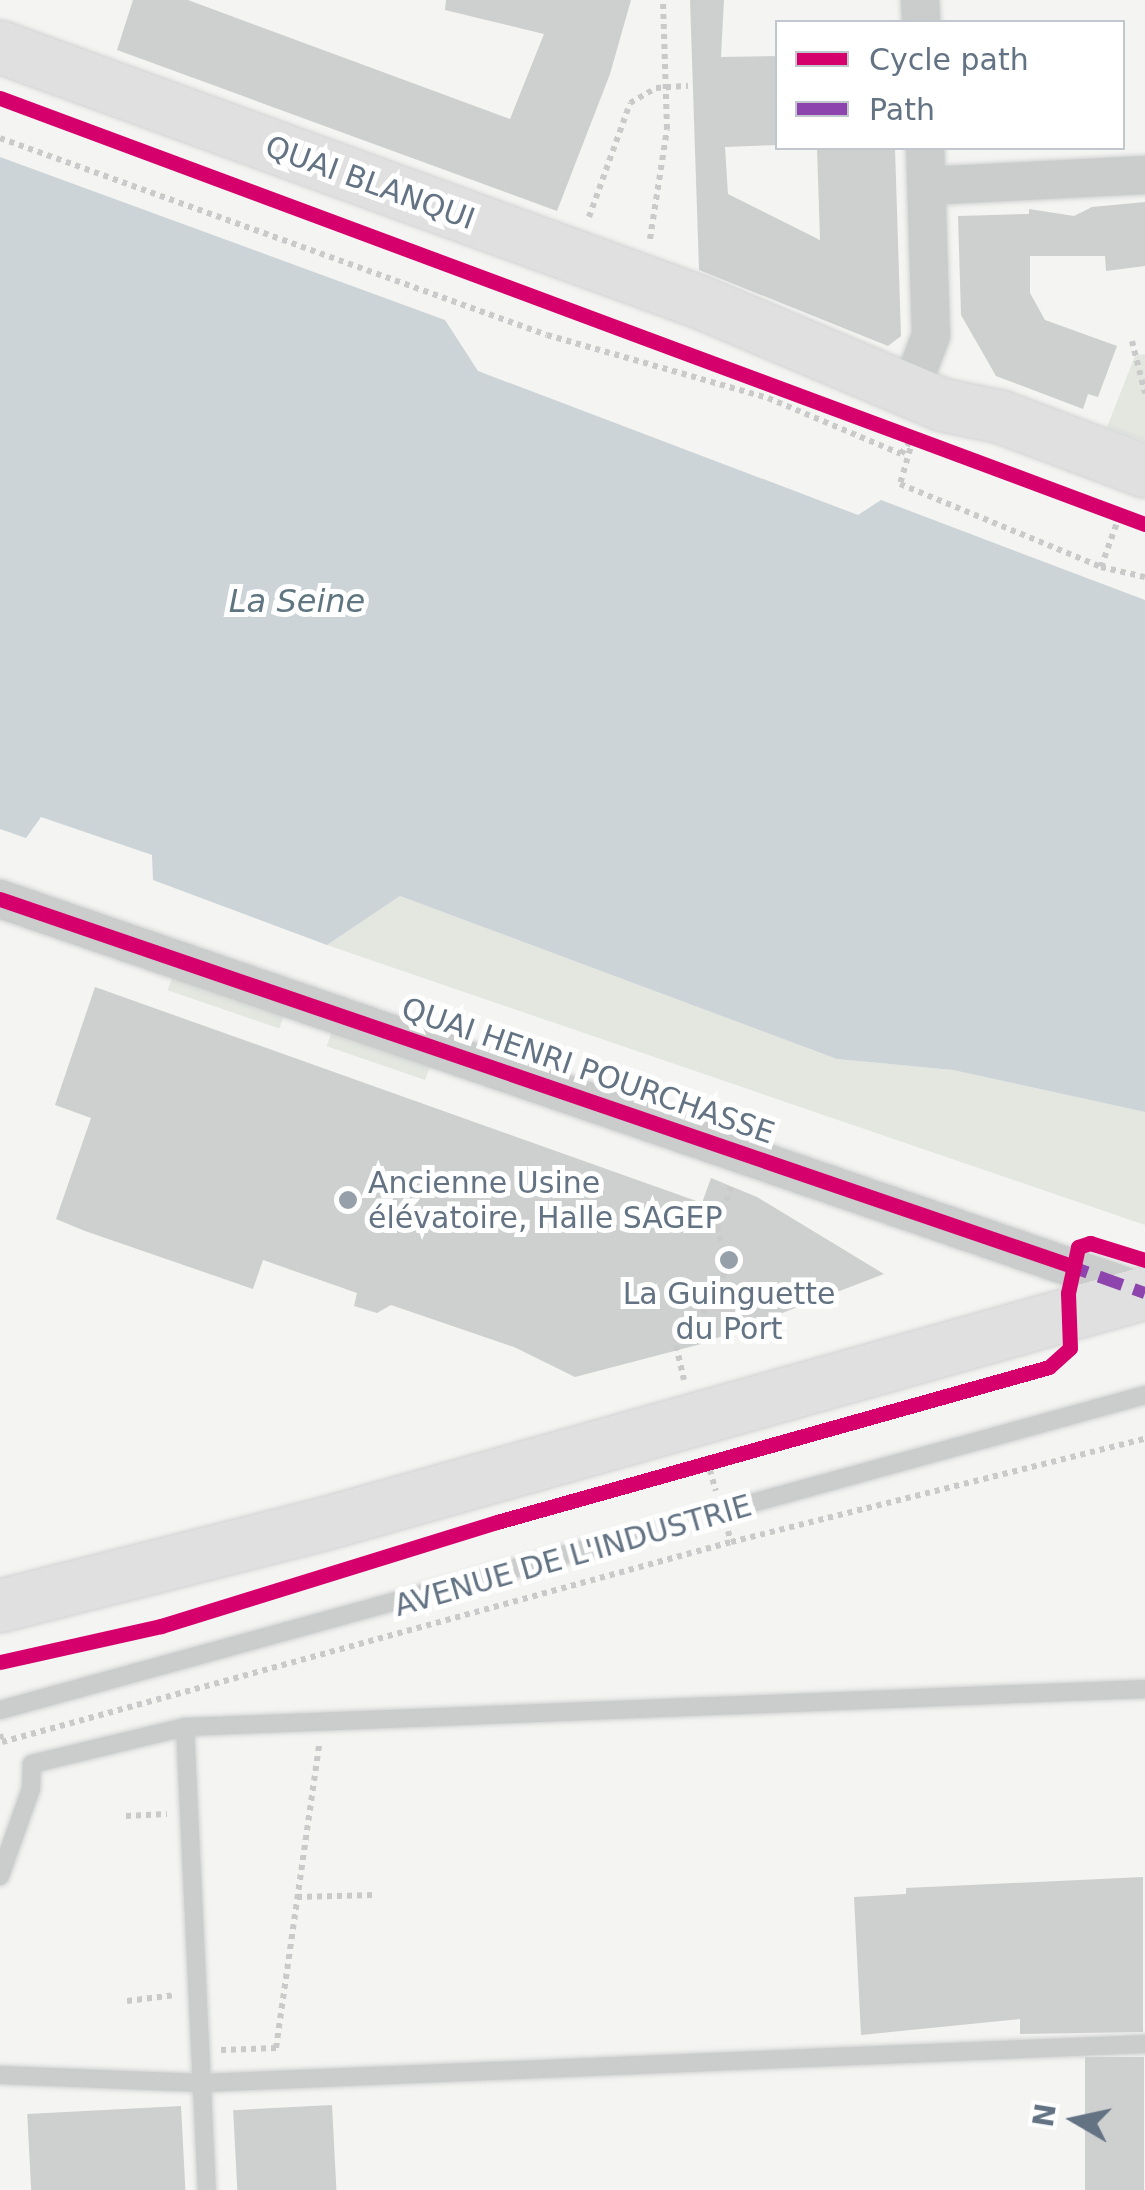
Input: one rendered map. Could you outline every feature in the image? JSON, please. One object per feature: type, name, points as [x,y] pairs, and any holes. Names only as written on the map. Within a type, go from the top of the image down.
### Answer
[{"type":"main road","name":"QUAI BLANQUI","points":[[0,47],[700,302],[737,322],[927,398],[1001,417],[1145,471]]},
{"type":"main road","name":"QUAI BLANQUI","points":[[0,66],[628,298],[710,325],[737,322]]},
{"type":"main road","name":"QUAI BLANQUI","points":[[927,398],[986,436],[1132,506]]},
{"type":"main road","points":[[0,1606],[324,1524],[1145,1292]]},
{"type":"street","points":[[925,150],[931,335],[927,398]]},
{"type":"street","points":[[926,186],[1145,174]]},
{"type":"street","name":"QUAI HENRI POURCHASSE","points":[[0,899],[1145,1292]]},
{"type":"lane","name":"AVENUE DE L'INDUSTRIE","points":[[0,1710],[1145,1395]]},
{"type":"lane","points":[[0,1876],[31,1789],[32,1764],[186,1727],[1145,1688]]},
{"type":"lane","points":[[186,1727],[207,2190]]},
{"type":"lane","points":[[0,2075],[202,2083],[1145,2044]]},
{"type":"path","points":[[648,255],[668,87],[663,0]]},
{"type":"path","points":[[584,230],[630,103],[668,87],[688,86]]},
{"type":"path","points":[[0,138],[546,335],[768,398],[901,454],[913,437],[900,484],[1101,567],[1145,577]]},
{"type":"path","points":[[1132,342],[1145,393]]},
{"type":"path","points":[[1101,567],[1132,506]]},
{"type":"path","points":[[689,1470],[727,1459]]},
{"type":"path","points":[[1,1739],[732,1542]]},
{"type":"path","points":[[200,2050],[276,2048],[322,1721]]},
{"type":"path","points":[[126,1816],[189,1812]]},
{"type":"path","points":[[298,1898],[374,1896]]},
{"type":"path","points":[[127,2001],[198,1992]]},
{"type":"shaded area","points":[[1145,354],[1145,441],[1107,427],[1135,356]]},
{"type":"shaded area","points":[[400,896],[837,1059],[953,1070],[1145,1112],[1145,1225],[327,945]]},
{"type":"shaded area","points":[[173,975],[285,1013],[279,1029],[168,990]]},
{"type":"shaded area","points":[[332,1031],[430,1065],[425,1080],[327,1046]]},
{"type":"water","name":"La Seine","points":[[0,157],[445,320],[478,371],[858,515],[881,500],[1145,600],[1145,1112],[953,1070],[837,1059],[400,896],[327,945],[153,880],[152,855],[41,817],[26,838],[0,829]]},
{"type":"building","points":[[133,0],[188,0],[510,119],[544,34],[445,10],[446,0],[631,0],[610,74],[557,211],[117,50]]},
{"type":"building","points":[[690,0],[724,0],[721,57],[775,56],[775,145],[725,147],[728,194],[820,240],[817,150],[895,150],[901,336],[888,346],[699,270]]},
{"type":"building","points":[[1145,202],[1145,266],[1106,271],[1105,256],[1030,256],[1030,293],[1045,320],[1117,346],[1098,397],[1088,394],[1083,409],[996,376],[961,315],[958,216],[1029,214],[1029,209],[1074,216],[1092,207]]},
{"type":"building","name":"Ancienne Usine élévatoire, Halle SAGEP","points":[[95,987],[702,1203],[711,1178],[757,1197],[884,1274],[701,1344],[575,1377],[514,1347],[391,1305],[377,1313],[354,1306],[357,1293],[263,1260],[253,1289],[85,1231],[56,1219],[91,1118],[55,1105]]},
{"type":"building","points":[[1143,1877],[1143,2032],[1020,2034],[1020,2019],[861,2035],[854,1897],[906,1894],[906,1888]]},
{"type":"building","points":[[1085,2057],[1144,2057],[1144,2190],[1085,2190]]},
{"type":"building","points":[[332,2105],[336,2190],[237,2190],[233,2110]]},
{"type":"building","points":[[181,2106],[185,2190],[31,2190],[27,2114]]},
{"type":"marked path","points":[[1064,1264],[1145,1293]]},
{"type":"cycle path","points":[[0,98],[1145,524]]},
{"type":"cycle path","points":[[0,899],[1072,1266]]},
{"type":"cycle path","points":[[0,1662],[161,1626],[497,1522],[1049,1367],[1070,1348],[1068,1293],[1078,1247],[1090,1243],[1145,1260]]},
{"type":"place","name":"Ancienne Usine élévatoire, Halle SAGEP","points":[[348,1200]]},
{"type":"place","name":"La Guinguette du Port","points":[[729,1260]]}]
